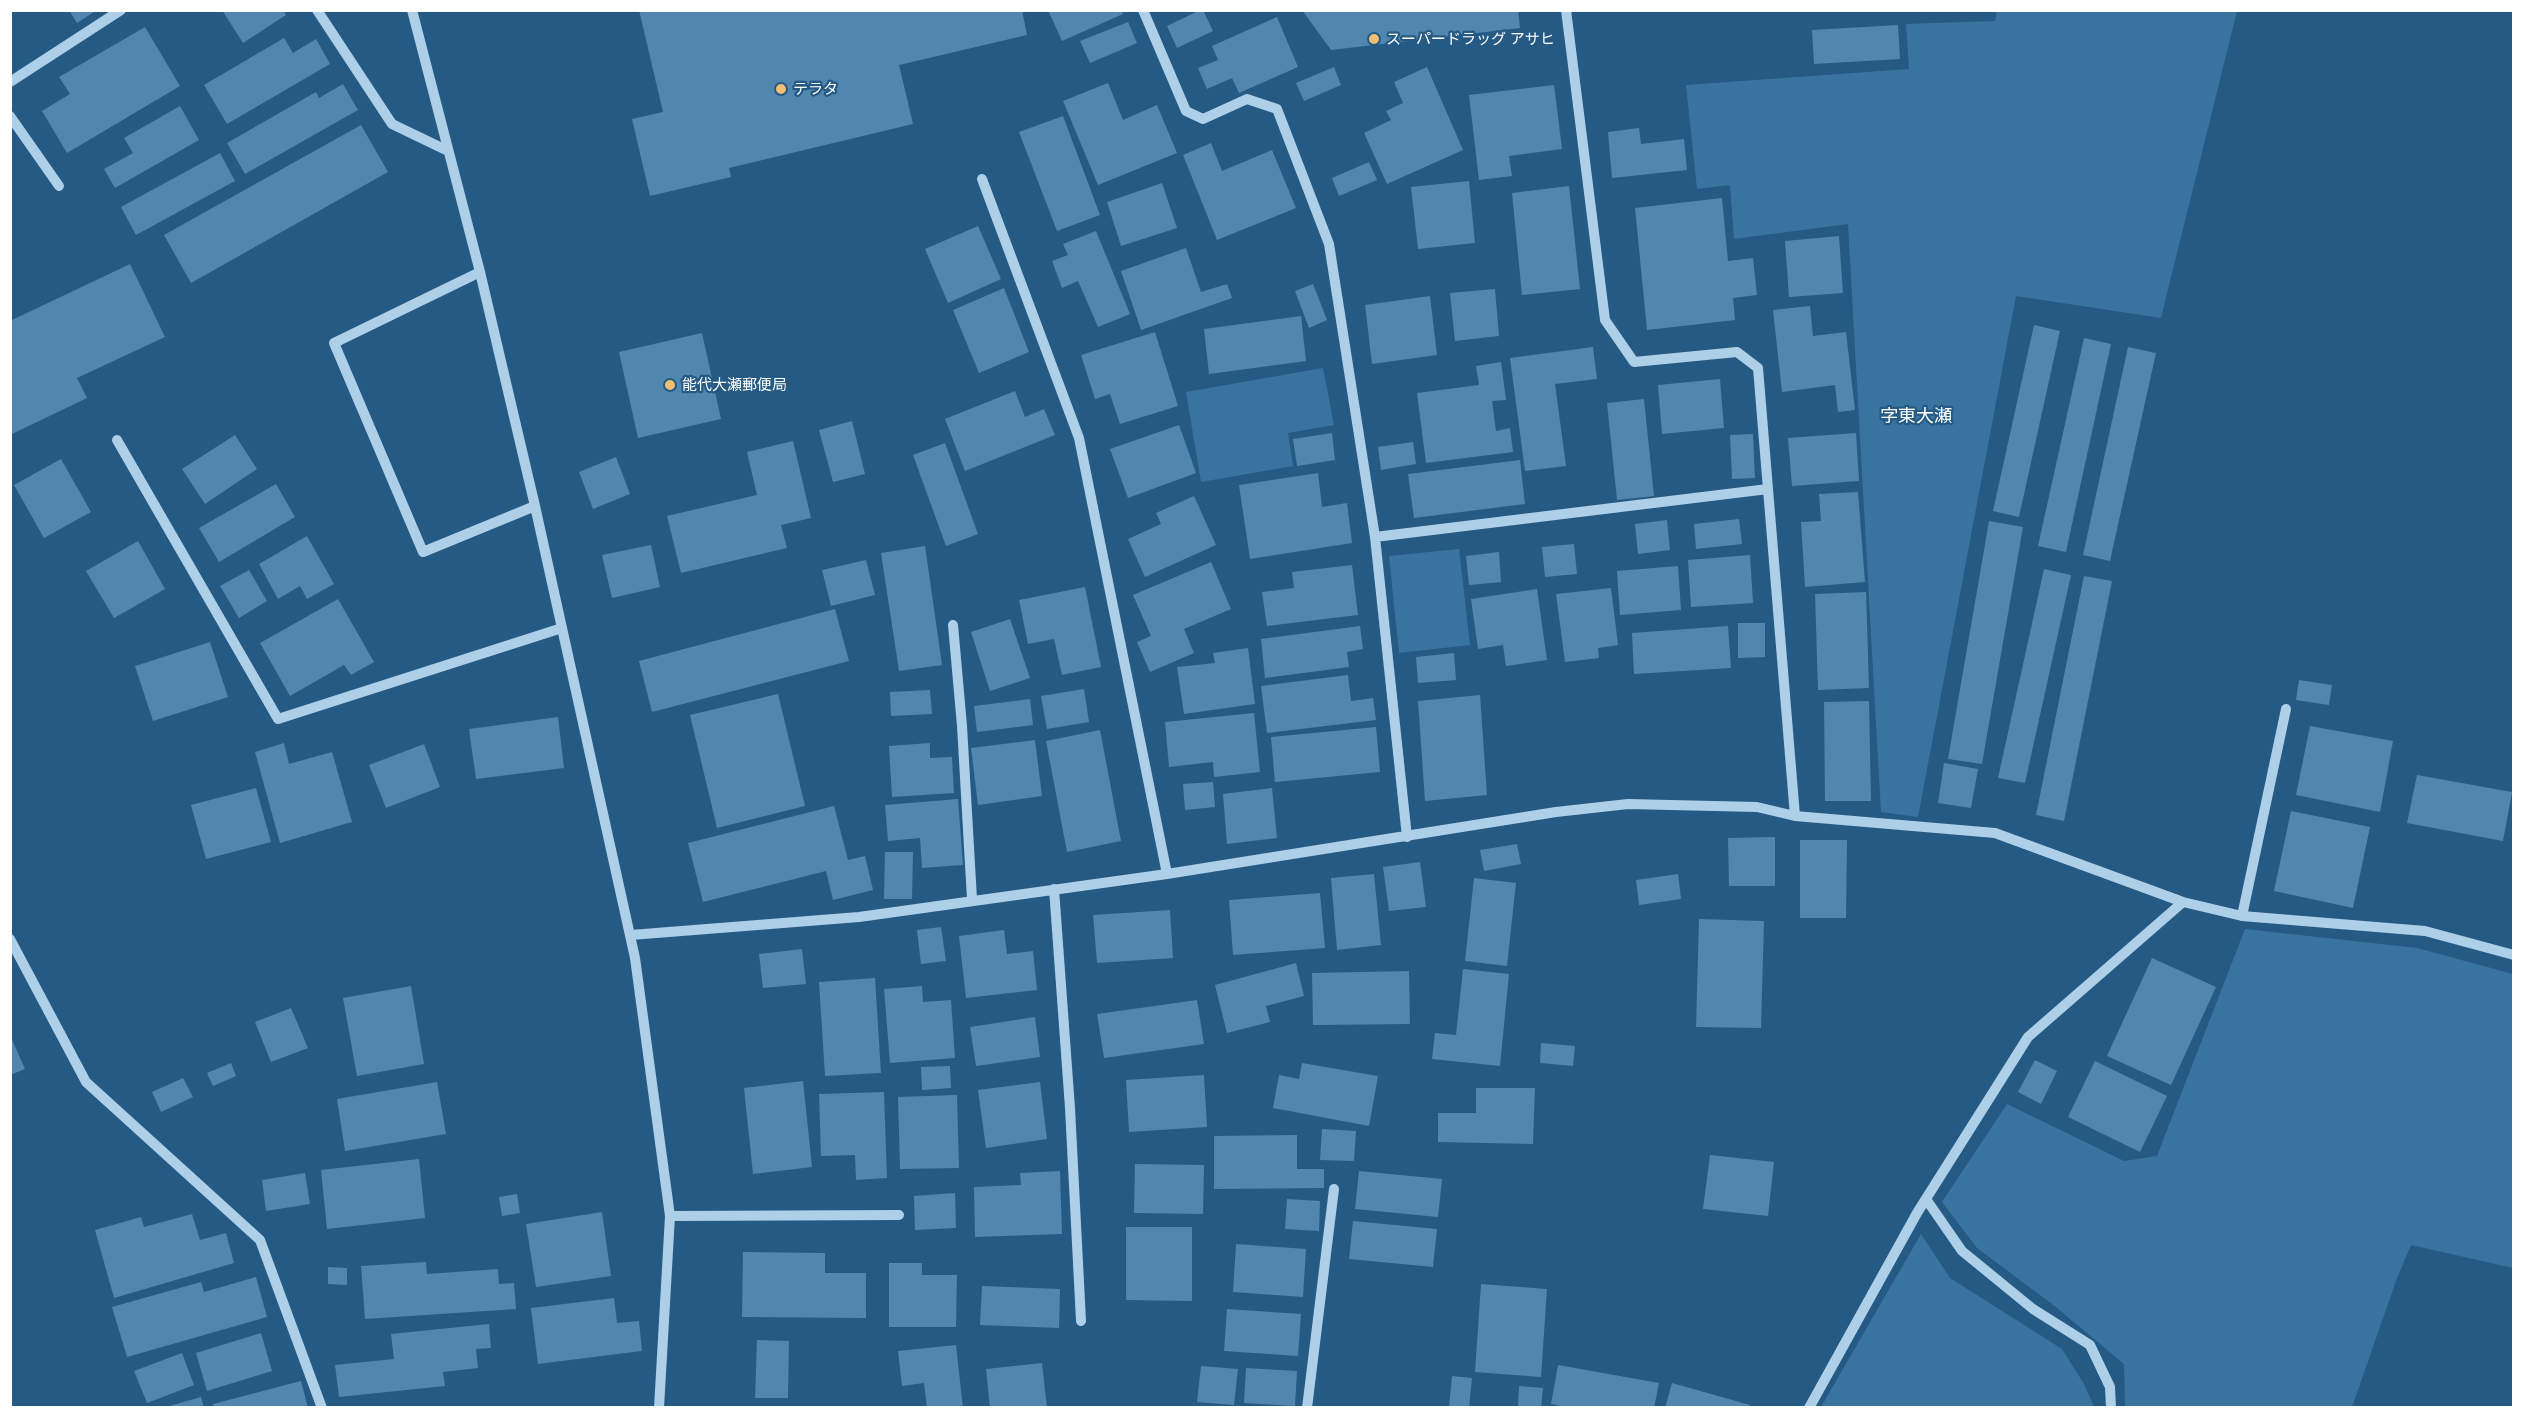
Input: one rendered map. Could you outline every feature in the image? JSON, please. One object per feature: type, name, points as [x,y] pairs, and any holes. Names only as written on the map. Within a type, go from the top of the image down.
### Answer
[{"type":"street","points":[[10,82],[121,10]]},
{"type":"street","points":[[317,10],[392,124],[446,150]]},
{"type":"street","points":[[412,10],[446,150],[480,272],[631,934],[670,1216],[659,1407]]},
{"type":"street","points":[[1143,10],[1186,111],[1203,119],[1247,99],[1277,109],[1329,244],[1375,537],[1407,837]]},
{"type":"street","points":[[1566,10],[1605,320],[1634,362],[1737,352],[1758,368],[1794,816]]},
{"type":"street","points":[[10,116],[59,186]]},
{"type":"street","points":[[982,179],[1079,438],[1167,873]]},
{"type":"street","points":[[480,272],[334,343],[423,552],[535,506]]},
{"type":"street","points":[[117,440],[278,719],[562,628]]},
{"type":"street","points":[[1375,537],[1768,489]]},
{"type":"street","points":[[952,625],[962,726],[972,899]]},
{"type":"street","points":[[2242,916],[2286,709]]},
{"type":"street","points":[[631,934],[859,917],[1407,837],[1556,812],[1628,804],[1757,807],[1794,816],[1995,833],[2183,902],[2242,916],[2425,931],[2514,955]]},
{"type":"street","points":[[1054,889],[1070,1108],[1081,1321]]},
{"type":"street","points":[[1809,1407],[1926,1199],[2028,1037],[2183,902]]},
{"type":"street","points":[[10,939],[86,1082],[260,1240],[322,1407]]},
{"type":"street","points":[[1307,1407],[1334,1189]]},
{"type":"street","points":[[1926,1199],[1962,1251],[2033,1309],[2090,1345],[2110,1387],[2111,1407]]},
{"type":"street","points":[[670,1216],[899,1215]]},
{"type":"shaded area","points":[[1997,11],[2237,11],[2161,318],[2016,296],[1918,817],[1881,812],[1848,224],[1734,239],[1730,185],[1697,189],[1686,85],[1909,69],[1906,24],[1995,21]]},
{"type":"shaded area","points":[[1323,368],[1334,425],[1288,433],[1293,466],[1201,482],[1186,392]]},
{"type":"shaded area","points":[[1459,549],[1470,645],[1399,653],[1389,556]]},
{"type":"shaded area","points":[[2245,929],[2417,948],[2513,974],[2513,1268],[2411,1245],[2397,1278],[2352,1407],[2125,1407],[2124,1364],[2056,1307],[1977,1248],[1942,1202],[2007,1104],[2124,1161],[2157,1156]]},
{"type":"shaded area","points":[[1921,1234],[1950,1278],[2062,1349],[2084,1384],[2094,1407],[1821,1407]]},
{"type":"building","points":[[69,10],[97,10],[77,23]]},
{"type":"building","points":[[222,10],[283,10],[286,15],[243,43]]},
{"type":"building","name":"テラタ","points":[[639,10],[1022,10],[1027,35],[899,65],[913,124],[729,168],[731,177],[650,196],[632,119],[663,112]]},
{"type":"building","points":[[1048,10],[1121,10],[1123,14],[1062,41]]},
{"type":"building","points":[[1203,10],[1213,31],[1177,48],[1167,26]]},
{"type":"building","name":"スーパードラッグ アサヒ","points":[[1302,10],[1518,10],[1520,28],[1331,50]]},
{"type":"building","points":[[1277,17],[1298,67],[1239,93],[1232,78],[1207,89],[1198,68],[1218,60],[1212,46]]},
{"type":"building","points":[[1128,22],[1137,43],[1090,63],[1080,41]]},
{"type":"building","points":[[1898,25],[1900,59],[1814,64],[1812,30]]},
{"type":"building","points":[[145,27],[180,86],[67,153],[42,111],[70,94],[59,77]]},
{"type":"building","points":[[284,38],[293,53],[316,39],[330,64],[227,124],[204,85]]},
{"type":"building","points":[[1334,67],[1341,85],[1304,101],[1296,83]]},
{"type":"building","points":[[1427,67],[1463,150],[1387,184],[1364,133],[1391,120],[1386,111],[1403,103],[1394,82]]},
{"type":"building","points":[[1108,83],[1123,120],[1157,105],[1177,153],[1098,185],[1063,101]]},
{"type":"building","points":[[343,84],[358,110],[245,174],[227,143],[316,92],[319,98]]},
{"type":"building","points":[[1554,85],[1562,149],[1509,156],[1512,176],[1479,180],[1469,95]]},
{"type":"building","points":[[180,106],[199,140],[115,188],[104,169],[133,153],[124,138]]},
{"type":"building","points":[[1063,116],[1100,215],[1057,231],[1019,132]]},
{"type":"building","points":[[361,125],[388,172],[191,283],[164,235]]},
{"type":"building","points":[[1639,128],[1641,144],[1684,139],[1687,170],[1612,178],[1608,132]]},
{"type":"building","points":[[1211,143],[1222,171],[1272,150],[1296,208],[1217,240],[1183,155]]},
{"type":"building","points":[[220,153],[235,181],[136,235],[121,207]]},
{"type":"building","points":[[1369,162],[1377,180],[1339,196],[1332,178]]},
{"type":"building","points":[[1469,181],[1475,243],[1418,249],[1411,187]]},
{"type":"building","points":[[1162,183],[1177,228],[1121,246],[1107,202]]},
{"type":"building","points":[[1569,186],[1580,289],[1522,295],[1512,193]]},
{"type":"building","points":[[1722,198],[1728,261],[1753,258],[1757,295],[1733,298],[1735,320],[1647,330],[1635,208]]},
{"type":"building","points":[[978,226],[1001,279],[948,303],[925,249]]},
{"type":"building","points":[[1096,231],[1130,314],[1098,327],[1078,281],[1062,288],[1052,261],[1068,255],[1063,244]]},
{"type":"building","points":[[1839,236],[1843,293],[1789,297],[1785,241]]},
{"type":"building","points":[[1186,248],[1201,292],[1227,284],[1232,298],[1141,330],[1121,271]]},
{"type":"building","points":[[130,264],[165,337],[77,378],[87,398],[10,435],[10,321]]},
{"type":"building","points":[[1313,284],[1327,320],[1309,328],[1295,291]]},
{"type":"building","points":[[1004,288],[1029,352],[979,373],[953,310]]},
{"type":"building","points":[[1495,289],[1499,336],[1455,341],[1450,293]]},
{"type":"building","points":[[1430,296],[1437,355],[1372,364],[1365,305]]},
{"type":"building","points":[[1810,306],[1813,336],[1846,332],[1855,410],[1838,412],[1835,385],[1782,392],[1773,310]]},
{"type":"building","points":[[1301,316],[1306,361],[1209,374],[1204,329]]},
{"type":"building","points":[[2034,325],[2060,331],[2019,517],[1993,511]]},
{"type":"building","points":[[1155,332],[1178,406],[1120,424],[1110,394],[1095,399],[1081,355]]},
{"type":"building","points":[[702,333],[721,419],[638,438],[619,352]]},
{"type":"building","points":[[2084,338],[2111,344],[2066,552],[2038,546]]},
{"type":"building","points":[[1593,347],[1597,379],[1555,384],[1566,466],[1525,471],[1510,358]]},
{"type":"building","points":[[2128,347],[2156,353],[2110,561],[2083,555]]},
{"type":"building","points":[[1501,362],[1506,400],[1492,401],[1496,431],[1510,428],[1513,452],[1426,463],[1417,393],[1479,385],[1476,366]]},
{"type":"building","points":[[1720,379],[1724,428],[1662,434],[1658,385]]},
{"type":"building","points":[[1015,391],[1025,417],[1044,409],[1055,435],[965,471],[945,419]]},
{"type":"building","points":[[1644,399],[1654,496],[1617,500],[1607,403]]},
{"type":"building","points":[[852,421],[865,474],[833,482],[819,430]]},
{"type":"building","points":[[1179,425],[1196,473],[1128,498],[1110,449]]},
{"type":"building","points":[[1332,433],[1335,460],[1297,466],[1293,439]]},
{"type":"building","points":[[1856,433],[1859,481],[1792,486],[1788,438]]},
{"type":"building","points":[[1753,434],[1755,478],[1732,479],[1730,435]]},
{"type":"building","points":[[235,435],[257,469],[205,504],[182,469]]},
{"type":"building","points":[[793,441],[811,518],[781,525],[787,548],[681,573],[667,516],[757,495],[747,452]]},
{"type":"building","points":[[1413,442],[1416,464],[1381,470],[1378,447]]},
{"type":"building","points":[[945,443],[978,534],[946,546],[913,455]]},
{"type":"building","points":[[616,457],[630,494],[593,509],[579,472]]},
{"type":"building","points":[[61,459],[91,512],[44,538],[14,485]]},
{"type":"building","points":[[1520,460],[1525,504],[1414,518],[1408,474]]},
{"type":"building","points":[[1318,473],[1322,507],[1347,503],[1352,543],[1250,559],[1239,485]]},
{"type":"building","points":[[276,484],[295,517],[219,562],[199,528]]},
{"type":"building","points":[[1858,492],[1865,582],[1805,587],[1801,522],[1821,521],[1819,494]]},
{"type":"building","points":[[1194,496],[1216,545],[1145,577],[1128,539],[1161,524],[1156,513]]},
{"type":"building","points":[[1739,519],[1742,544],[1696,549],[1694,524]]},
{"type":"building","points":[[1667,520],[1670,550],[1638,554],[1635,524]]},
{"type":"building","points":[[1989,521],[2023,527],[1982,764],[1948,759]]},
{"type":"building","points":[[307,536],[334,584],[307,599],[300,586],[278,599],[259,564]]},
{"type":"building","points":[[138,541],[165,589],[114,618],[86,571]]},
{"type":"building","points":[[1574,544],[1577,574],[1545,577],[1542,547]]},
{"type":"building","points":[[651,545],[660,587],[612,598],[602,555]]},
{"type":"building","points":[[925,546],[942,665],[899,671],[881,553]]},
{"type":"building","points":[[1499,552],[1501,582],[1469,585],[1466,556]]},
{"type":"building","points":[[1750,555],[1753,603],[1691,607],[1688,560]]},
{"type":"building","points":[[866,560],[875,595],[831,606],[822,570]]},
{"type":"building","points":[[1211,562],[1231,609],[1184,629],[1194,653],[1150,672],[1137,642],[1151,636],[1133,595]]},
{"type":"building","points":[[1352,565],[1358,615],[1267,626],[1262,592],[1294,588],[1292,572]]},
{"type":"building","points":[[1678,566],[1681,610],[1620,615],[1617,571]]},
{"type":"building","points":[[2044,569],[2071,575],[2025,783],[1998,778]]},
{"type":"building","points":[[249,570],[267,601],[239,618],[220,586]]},
{"type":"building","points":[[2084,576],[2112,581],[2064,821],[2036,815]]},
{"type":"building","points":[[1085,587],[1101,667],[1062,675],[1054,639],[1028,644],[1019,600]]},
{"type":"building","points":[[1611,588],[1618,645],[1598,648],[1599,658],[1565,662],[1556,594]]},
{"type":"building","points":[[1537,589],[1547,660],[1506,666],[1503,645],[1478,649],[1471,599]]},
{"type":"building","points":[[1866,592],[1869,688],[1818,690],[1815,594]]},
{"type":"building","points":[[338,599],[374,662],[351,675],[344,665],[290,696],[260,643]]},
{"type":"building","points":[[835,609],[849,661],[652,712],[639,661]]},
{"type":"building","points":[[1010,619],[1030,678],[990,691],[971,632]]},
{"type":"building","points":[[1738,623],[1765,623],[1765,657],[1738,658]]},
{"type":"building","points":[[1360,626],[1363,649],[1347,652],[1349,667],[1265,678],[1261,639]]},
{"type":"building","points":[[1728,626],[1731,668],[1634,674],[1632,633]]},
{"type":"building","points":[[210,642],[228,697],[153,721],[135,666]]},
{"type":"building","points":[[1248,648],[1255,704],[1184,714],[1177,667],[1215,663],[1213,653]]},
{"type":"building","points":[[1454,653],[1456,680],[1418,683],[1416,657]]},
{"type":"building","points":[[1348,675],[1351,701],[1373,698],[1376,720],[1267,733],[1261,686]]},
{"type":"building","points":[[2299,680],[2332,685],[2329,705],[2296,700]]},
{"type":"building","points":[[1084,689],[1089,722],[1047,729],[1041,696]]},
{"type":"building","points":[[930,690],[932,714],[891,716],[890,692]]},
{"type":"building","points":[[778,694],[805,806],[717,828],[690,715]]},
{"type":"building","points":[[1480,695],[1487,795],[1425,801],[1418,701]]},
{"type":"building","points":[[1030,699],[1033,725],[977,732],[974,706]]},
{"type":"building","points":[[1869,701],[1871,801],[1825,801],[1824,702]]},
{"type":"building","points":[[1254,713],[1260,772],[1214,777],[1213,762],[1169,767],[1165,722]]},
{"type":"building","points":[[558,717],[564,768],[476,779],[469,729]]},
{"type":"building","points":[[2310,726],[2393,741],[2380,812],[2296,795]]},
{"type":"building","points":[[1376,727],[1380,772],[1275,782],[1271,737]]},
{"type":"building","points":[[1100,730],[1121,841],[1067,852],[1046,741]]},
{"type":"building","points":[[1035,740],[1042,796],[978,805],[971,748]]},
{"type":"building","points":[[284,743],[289,764],[332,752],[352,822],[280,843],[255,752]]},
{"type":"building","points":[[930,743],[930,758],[952,757],[954,793],[892,797],[889,746]]},
{"type":"building","points":[[424,744],[440,787],[386,808],[369,765]]},
{"type":"building","points":[[1944,763],[1978,769],[1971,808],[1938,803]]},
{"type":"building","points":[[2417,775],[2512,792],[2503,841],[2407,823]]},
{"type":"building","points":[[1213,782],[1215,807],[1185,810],[1183,784]]},
{"type":"building","points":[[256,788],[271,842],[206,859],[191,805]]},
{"type":"building","points":[[1272,788],[1277,838],[1227,844],[1223,794]]},
{"type":"building","points":[[958,799],[963,865],[922,868],[920,838],[888,841],[885,805]]},
{"type":"building","points":[[834,806],[848,860],[865,856],[873,890],[833,900],[826,871],[703,902],[688,843]]},
{"type":"building","points":[[2291,811],[2370,827],[2353,908],[2274,891]]},
{"type":"building","points":[[1775,837],[1775,886],[1729,886],[1728,838]]},
{"type":"building","points":[[1800,840],[1847,840],[1846,918],[1800,918]]},
{"type":"building","points":[[1517,844],[1521,864],[1484,871],[1480,850]]},
{"type":"building","points":[[885,852],[913,852],[912,899],[884,899]]},
{"type":"building","points":[[1420,862],[1426,907],[1389,911],[1383,867]]},
{"type":"building","points":[[1374,874],[1381,945],[1337,950],[1331,878]]},
{"type":"building","points":[[1678,874],[1681,899],[1639,905],[1636,880]]},
{"type":"building","points":[[1474,878],[1516,883],[1507,966],[1465,961]]},
{"type":"building","points":[[1320,893],[1325,948],[1233,955],[1229,900]]},
{"type":"building","points":[[1170,910],[1173,958],[1097,963],[1093,915]]},
{"type":"building","points":[[1699,919],[1764,921],[1761,1028],[1696,1027]]},
{"type":"building","points":[[941,927],[946,961],[921,964],[917,930]]},
{"type":"building","points":[[1004,930],[1007,954],[1033,951],[1037,990],[966,998],[959,936]]},
{"type":"building","points":[[802,949],[806,984],[763,988],[759,954]]},
{"type":"building","points":[[2152,958],[2216,987],[2171,1085],[2107,1056]]},
{"type":"building","points":[[1296,963],[1304,996],[1266,1006],[1270,1022],[1227,1033],[1215,985]]},
{"type":"building","points":[[1463,969],[1509,974],[1500,1066],[1432,1059],[1435,1033],[1456,1035]]},
{"type":"building","points":[[1409,971],[1410,1024],[1313,1025],[1312,973]]},
{"type":"building","points":[[875,978],[881,1073],[825,1076],[819,982]]},
{"type":"building","points":[[411,986],[424,1064],[357,1076],[343,998]]},
{"type":"building","points":[[922,986],[923,1002],[951,1000],[955,1058],[890,1063],[884,989]]},
{"type":"building","points":[[1197,1000],[1204,1044],[1104,1058],[1097,1014]]},
{"type":"building","points":[[291,1008],[308,1048],[271,1062],[255,1022]]},
{"type":"building","points":[[1035,1017],[1040,1057],[976,1066],[970,1027]]},
{"type":"building","points":[[10,1035],[25,1069],[10,1075]]},
{"type":"building","points":[[1541,1043],[1575,1046],[1573,1066],[1540,1063]]},
{"type":"building","points":[[2035,1060],[2057,1071],[2041,1104],[2018,1092]]},
{"type":"building","points":[[2095,1061],[2167,1096],[2140,1152],[2068,1117]]},
{"type":"building","points":[[231,1063],[236,1076],[213,1086],[207,1073]]},
{"type":"building","points":[[1302,1063],[1378,1076],[1369,1126],[1273,1108],[1279,1075],[1299,1079]]},
{"type":"building","points":[[950,1066],[951,1088],[922,1090],[921,1067]]},
{"type":"building","points":[[1204,1075],[1207,1127],[1129,1132],[1126,1080]]},
{"type":"building","points":[[183,1078],[193,1097],[161,1112],[152,1092]]},
{"type":"building","points":[[803,1081],[812,1167],[753,1174],[744,1088]]},
{"type":"building","points":[[437,1082],[446,1134],[345,1151],[337,1099]]},
{"type":"building","points":[[1040,1082],[1047,1139],[986,1148],[978,1090]]},
{"type":"building","points":[[1476,1088],[1535,1088],[1533,1144],[1438,1142],[1438,1113],[1476,1113]]},
{"type":"building","points":[[884,1092],[887,1178],[856,1180],[855,1155],[821,1156],[819,1094]]},
{"type":"building","points":[[957,1095],[959,1168],[900,1169],[898,1097]]},
{"type":"building","points":[[1322,1129],[1356,1131],[1354,1161],[1320,1160]]},
{"type":"building","points":[[1297,1135],[1297,1169],[1324,1169],[1324,1188],[1214,1189],[1214,1136]]},
{"type":"building","points":[[1710,1155],[1774,1162],[1768,1216],[1703,1209]]},
{"type":"building","points":[[419,1159],[425,1218],[327,1229],[321,1170]]},
{"type":"building","points":[[1135,1164],[1204,1165],[1203,1214],[1134,1213]]},
{"type":"building","points":[[1060,1171],[1062,1234],[975,1237],[974,1187],[1021,1185],[1020,1173]]},
{"type":"building","points":[[1359,1171],[1442,1179],[1438,1217],[1355,1209]]},
{"type":"building","points":[[305,1173],[310,1204],[266,1211],[262,1180]]},
{"type":"building","points":[[955,1193],[956,1228],[915,1230],[914,1196]]},
{"type":"building","points":[[517,1194],[520,1213],[502,1216],[499,1197]]},
{"type":"building","points":[[1287,1199],[1320,1201],[1319,1231],[1285,1229]]},
{"type":"building","points":[[602,1212],[611,1276],[536,1287],[526,1224]]},
{"type":"building","points":[[192,1214],[200,1240],[226,1233],[234,1263],[114,1298],[95,1230],[141,1217],[144,1227]]},
{"type":"building","points":[[1353,1221],[1437,1229],[1433,1267],[1349,1259]]},
{"type":"building","points":[[1126,1227],[1192,1227],[1192,1301],[1126,1300]]},
{"type":"building","points":[[1236,1244],[1306,1249],[1303,1297],[1233,1292]]},
{"type":"building","points":[[743,1252],[825,1253],[825,1273],[866,1273],[866,1318],[742,1317]]},
{"type":"building","points":[[426,1262],[427,1274],[498,1269],[499,1284],[514,1283],[516,1309],[365,1319],[361,1266]]},
{"type":"building","points":[[889,1263],[922,1263],[922,1275],[957,1275],[956,1327],[889,1327]]},
{"type":"building","points":[[328,1267],[347,1268],[347,1285],[328,1284]]},
{"type":"building","points":[[256,1277],[267,1317],[127,1357],[112,1307],[201,1282],[204,1292]]},
{"type":"building","points":[[1481,1284],[1547,1289],[1541,1377],[1475,1372]]},
{"type":"building","points":[[982,1286],[1060,1289],[1059,1328],[980,1325]]},
{"type":"building","points":[[614,1298],[617,1323],[639,1321],[642,1351],[538,1364],[531,1308]]},
{"type":"building","points":[[1227,1309],[1301,1314],[1298,1356],[1224,1351]]},
{"type":"building","points":[[489,1324],[491,1348],[476,1349],[478,1368],[443,1372],[445,1386],[339,1397],[335,1365],[394,1359],[391,1334]]},
{"type":"building","points":[[261,1333],[272,1371],[207,1391],[196,1353]]},
{"type":"building","points":[[757,1340],[789,1341],[788,1398],[755,1398]]},
{"type":"building","points":[[956,1345],[963,1408],[927,1408],[924,1383],[902,1386],[898,1351]]},
{"type":"building","points":[[182,1353],[194,1385],[147,1403],[134,1371]]},
{"type":"building","points":[[1042,1363],[1047,1408],[990,1408],[986,1369]]},
{"type":"building","points":[[1558,1365],[1659,1383],[1654,1408],[1571,1408],[1551,1404]]},
{"type":"building","points":[[1201,1366],[1238,1369],[1234,1405],[1197,1402]]},
{"type":"building","points":[[1246,1368],[1297,1371],[1295,1406],[1244,1403]]},
{"type":"building","points":[[1452,1376],[1472,1378],[1469,1408],[1449,1408]]},
{"type":"building","points":[[301,1381],[308,1408],[214,1408],[213,1404]]},
{"type":"building","points":[[1672,1383],[1750,1405],[1749,1408],[1665,1408]]},
{"type":"building","points":[[1519,1386],[1543,1388],[1541,1408],[1518,1408]]},
{"type":"building","points":[[201,1397],[204,1408],[166,1408],[166,1407]]},
{"type":"place","name":"スーパードラッグ アサヒ","points":[[1374,39]]},
{"type":"place","name":"テラタ","points":[[781,89]]},
{"type":"place","name":"能代大瀬郵便局","points":[[670,385]]},
{"type":"district","name":"字東大瀬","points":[[1916,416]]}]
